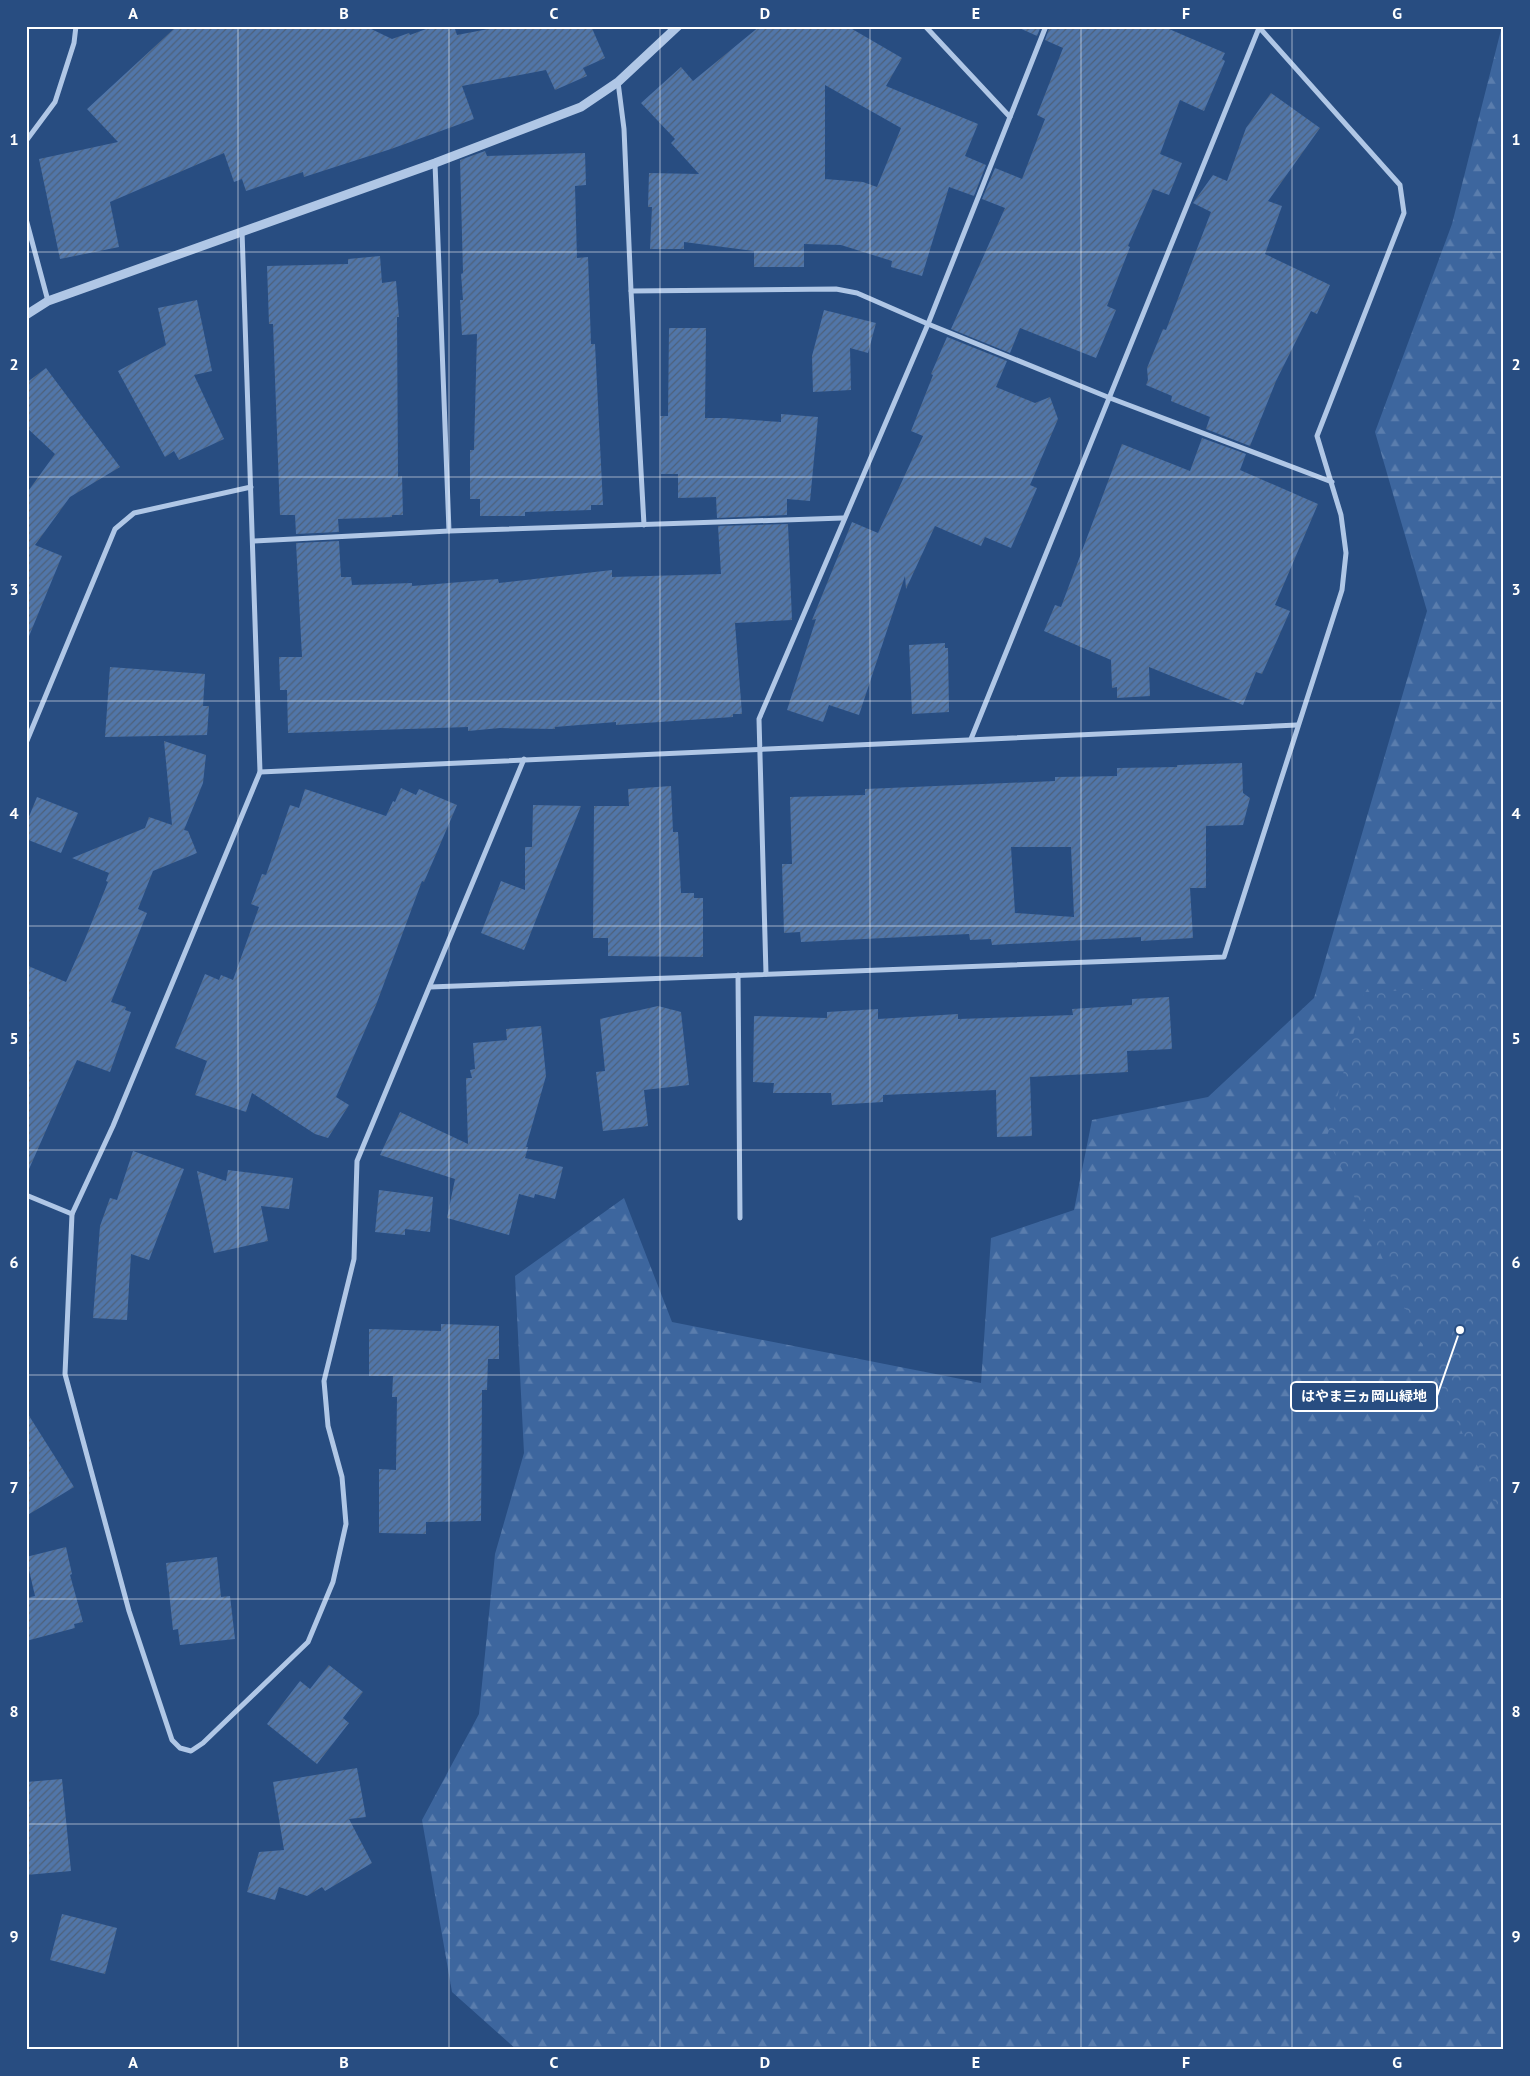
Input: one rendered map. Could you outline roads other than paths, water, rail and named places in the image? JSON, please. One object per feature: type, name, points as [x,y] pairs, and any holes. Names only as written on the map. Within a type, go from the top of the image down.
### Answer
[{"type":"street","points":[[26,142],[55,102],[74,44],[76,26]]},
{"type":"street","points":[[26,315],[48,301],[435,163],[581,107],[618,82],[678,26]]},
{"type":"street","points":[[925,26],[1010,117]]},
{"type":"street","points":[[766,974],[758,749],[759,719],[843,518],[928,324],[1046,26]]},
{"type":"street","points":[[430,987],[1224,956],[1342,590],[1346,554],[1341,515],[1317,436],[1404,213],[1400,185],[1258,27],[972,739]]},
{"type":"street","points":[[618,82],[624,129],[644,525]]},
{"type":"street","points":[[435,163],[449,531]]},
{"type":"street","points":[[26,219],[48,301]]},
{"type":"street","points":[[242,231],[254,541],[260,772],[113,1126],[72,1214],[65,1374],[128,1610],[172,1740],[180,1748],[191,1751],[203,1743],[308,1642],[333,1582],[346,1524],[342,1477],[328,1426],[324,1381],[354,1259],[357,1161],[524,759]]},
{"type":"street","points":[[631,291],[836,288],[857,293],[1110,398],[1332,482]]},
{"type":"street","points":[[26,743],[28,731],[115,529],[134,513],[251,487]]},
{"type":"street","points":[[254,541],[449,531],[843,518]]},
{"type":"street","points":[[260,772],[1297,725]]},
{"type":"street","points":[[738,975],[740,1218]]},
{"type":"street","points":[[26,1195],[72,1214]]},
{"type":"place","name":"はやま三ヵ岡山緑地","points":[[1460,1330]]}]
